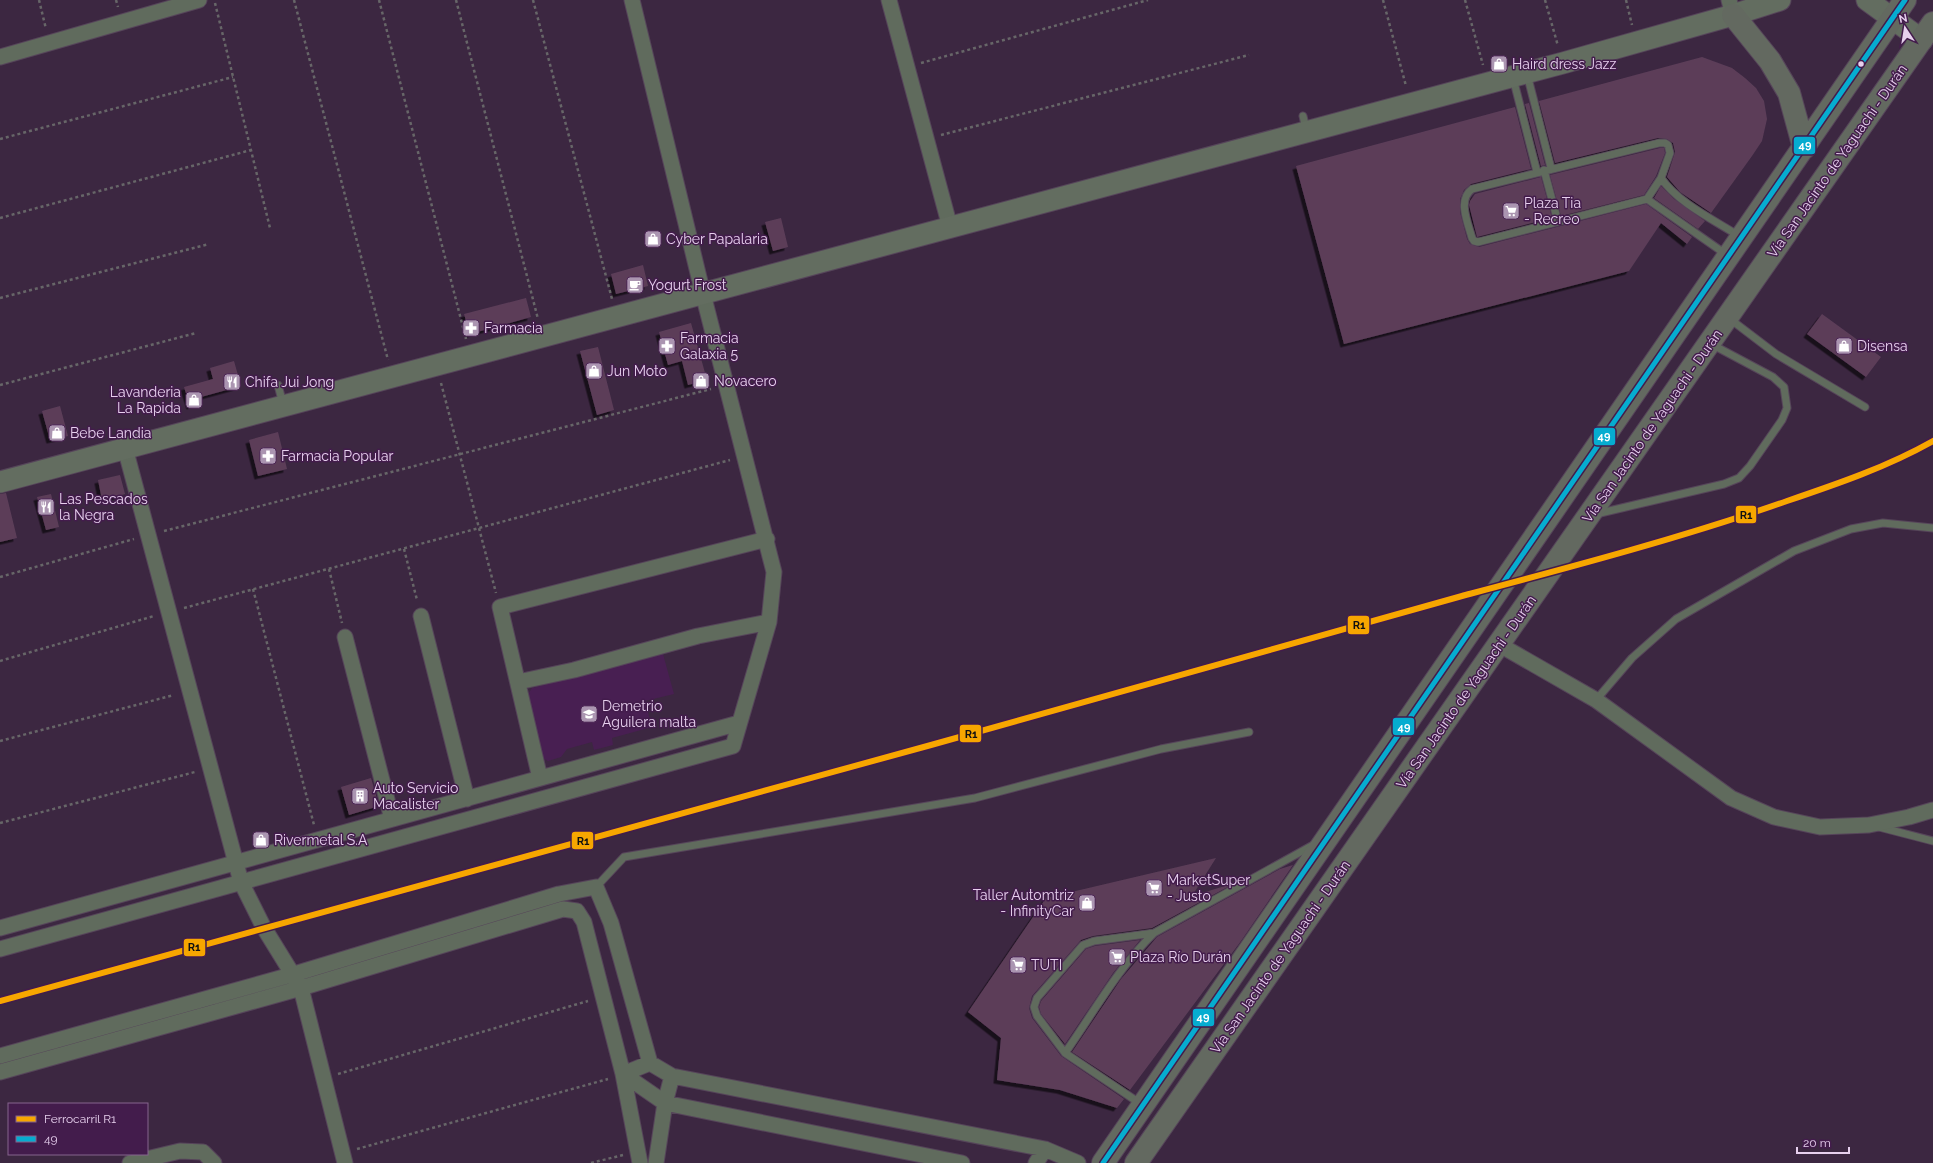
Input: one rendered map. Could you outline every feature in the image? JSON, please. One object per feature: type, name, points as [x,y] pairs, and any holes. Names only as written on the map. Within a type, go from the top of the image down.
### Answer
[{"type":"main road","name":"Vía San Jacinto de Yaguachi - Durán","points":[[1103,1163],[1905,0]]},
{"type":"main road","points":[[1731,7],[1770,62],[1789,93],[1804,148]]},
{"type":"main road","name":"Vía San Jacinto de Yaguachi - Durán","points":[[1136,1163],[1500,645],[1927,31]]},
{"type":"street","points":[[0,57],[199,0]]},
{"type":"street","points":[[0,949],[733,746],[769,622],[774,572],[746,456],[703,294],[632,0]]},
{"type":"street","points":[[889,0],[950,227]]},
{"type":"street","points":[[0,482],[950,227],[1305,124],[1411,103],[1637,42],[1731,7],[1780,0]]},
{"type":"street","points":[[1867,0],[1892,19],[1927,31]]},
{"type":"street","points":[[125,448],[241,882],[264,928],[301,988],[344,1158]]},
{"type":"street","points":[[540,778],[500,607],[767,539]]},
{"type":"street","points":[[421,616],[467,799]]},
{"type":"street","points":[[518,682],[574,670],[698,636],[769,622]]},
{"type":"street","points":[[345,637],[392,820]]},
{"type":"street","points":[[1500,645],[1596,700],[1731,798],[1774,817],[1820,827],[1869,825],[1909,817],[1933,810]]},
{"type":"street","points":[[0,928],[739,723]]},
{"type":"street","points":[[0,1056],[292,975],[559,894],[596,887],[611,923],[650,1063],[672,1076],[1045,1149],[1078,1163]]},
{"type":"street","points":[[0,1072],[301,988],[564,909],[577,911],[584,922],[623,1074],[639,1157]]},
{"type":"street","points":[[623,1074],[650,1063]]},
{"type":"street","points":[[623,1074],[665,1103],[962,1163]]},
{"type":"street","points":[[656,1163],[665,1103],[672,1076]]},
{"type":"street","points":[[1036,1163],[1045,1149]]},
{"type":"street","points":[[130,1163],[180,1151],[203,1152],[214,1163]]},
{"type":"lane","points":[[1520,74],[1548,169],[1558,222]]},
{"type":"lane","points":[[1520,74],[1536,172]]},
{"type":"lane","points":[[1659,143],[1668,145],[1670,153],[1661,178],[1647,198],[1489,241],[1474,241],[1464,205],[1469,192],[1472,189],[1548,169],[1659,143]]},
{"type":"lane","points":[[1661,178],[1677,196],[1741,237]]},
{"type":"lane","points":[[1647,198],[1728,255]]},
{"type":"lane","points":[[1728,318],[1776,354],[1865,407]]},
{"type":"lane","points":[[1590,515],[1724,484],[1739,478],[1750,466],[1782,420],[1787,408],[1784,387],[1773,377],[1710,343]]},
{"type":"lane","points":[[278,385],[284,406]]},
{"type":"lane","points":[[1596,700],[1632,658],[1676,619],[1794,551],[1851,529],[1883,523],[1933,528]]},
{"type":"lane","points":[[596,887],[624,857],[975,798],[1161,749],[1249,732]]},
{"type":"lane","points":[[1869,825],[1933,841]]},
{"type":"lane","points":[[1065,1053],[1133,953],[1154,933],[1327,837]]},
{"type":"lane","points":[[1142,1105],[1065,1053],[1037,1016],[1034,1007],[1037,998],[1083,945],[1094,941],[1154,933]]},
{"type":"path","points":[[39,0],[50,43]]},
{"type":"path","points":[[214,0],[270,228]]},
{"type":"path","points":[[294,0],[392,377]]},
{"type":"path","points":[[379,0],[470,356]]},
{"type":"path","points":[[456,0],[542,337]]},
{"type":"path","points":[[533,0],[617,317]]},
{"type":"path","points":[[907,67],[1148,0]]},
{"type":"path","points":[[1383,0],[1411,103]]},
{"type":"path","points":[[1465,0],[1488,82]]},
{"type":"path","points":[[1545,0],[1563,62]]},
{"type":"path","points":[[1626,0],[1637,42]]},
{"type":"path","points":[[926,139],[1248,55]]},
{"type":"path","points":[[0,139],[233,77]]},
{"type":"path","points":[[0,218],[251,150]]},
{"type":"path","points":[[0,298],[209,244]]},
{"type":"path","points":[[0,385],[196,333]]},
{"type":"path","points":[[437,365],[478,528],[500,607]]},
{"type":"path","points":[[0,577],[148,535],[727,385]]},
{"type":"path","points":[[0,661],[169,612],[746,456]]},
{"type":"path","points":[[404,549],[421,616]]},
{"type":"path","points":[[329,569],[345,637]]},
{"type":"path","points":[[253,589],[318,840]]},
{"type":"path","points":[[0,741],[190,691]]},
{"type":"path","points":[[0,823],[211,768]]},
{"type":"path","points":[[324,1078],[603,997]]},
{"type":"path","points":[[344,1158],[623,1074]]},
{"type":"path","points":[[591,1163],[639,1157]]},
{"type":"shaded area","name":"Demetrio Aguilera malta","points":[[663,654],[674,694],[645,701],[652,727],[612,738],[613,745],[594,750],[592,742],[567,749],[561,757],[548,761],[539,756],[525,699],[532,688]]},
{"type":"building","points":[[1702,57],[1732,68],[1756,88],[1764,101],[1767,119],[1762,141],[1711,213],[1680,192],[1667,177],[1675,152],[1673,143],[1667,139],[1658,138],[1555,163],[1539,101]]},
{"type":"building","points":[[1529,103],[1545,165],[1541,166],[1525,104]]},
{"type":"building","points":[[1515,107],[1531,169],[1471,184],[1464,190],[1460,199],[1460,212],[1467,239],[1470,244],[1479,247],[1646,204],[1692,237],[1687,244],[1661,223],[1629,271],[1344,344],[1296,166]]},
{"type":"building","points":[[1664,148],[1665,153],[1656,176],[1644,195],[1561,216],[1550,175]]},
{"type":"building","points":[[1541,177],[1552,218],[1477,237],[1469,205],[1475,194]]},
{"type":"building","points":[[1661,186],[1674,199],[1705,221],[1698,229],[1654,198]]},
{"type":"building","points":[[781,218],[788,247],[773,251],[765,222]]},
{"type":"building","points":[[643,265],[648,286],[616,294],[611,274]]},
{"type":"building","points":[[526,298],[531,317],[470,334],[464,314]]},
{"type":"building","name":"Disensa","points":[[1822,314],[1881,357],[1866,377],[1807,334]]},
{"type":"building","points":[[691,323],[707,380],[688,385],[682,361],[668,365],[659,332]]},
{"type":"building","points":[[598,347],[614,410],[597,415],[580,351]]},
{"type":"building","points":[[234,361],[241,386],[201,397],[202,402],[190,406],[184,387],[213,379],[210,368]]},
{"type":"building","points":[[60,406],[68,436],[50,440],[42,411]]},
{"type":"building","points":[[278,432],[287,469],[258,476],[249,440]]},
{"type":"building","points":[[120,475],[125,494],[102,500],[98,480]]},
{"type":"building","points":[[6,493],[17,538],[0,542],[0,494]]},
{"type":"building","points":[[51,494],[59,527],[46,530],[37,497]]},
{"type":"building","name":"Auto Servicio Macalister","points":[[371,778],[379,806],[349,815],[341,787]]},
{"type":"building","points":[[1216,858],[1192,896],[1235,883],[1152,928],[1093,936],[1081,940],[1032,996],[1029,1008],[1032,1018],[1061,1056],[1124,1099],[1117,1108],[1060,1090],[997,1080],[1001,1038],[968,1012],[1046,898]]},
{"type":"building","points":[[1293,865],[1241,941],[1130,1090],[1072,1052],[1121,979],[1157,937],[1280,869]]},
{"type":"building","points":[[1140,940],[1113,973],[1065,1044],[1041,1014],[1039,1007],[1041,1001],[1086,949],[1095,946]]},
{"type":"rail line","name":"R1","points":[[0,1001],[931,745],[1462,596],[1626,552],[1747,515],[1824,488],[1880,467],[1933,441]]},
{"type":"transit line","name":"49","points":[[1103,1163],[1905,0]]},
{"type":"place","name":"Haird dress Jazz","points":[[1499,64]]},
{"type":"place","name":"Plaza Tia - Recreo","points":[[1511,211]]},
{"type":"place","name":"Cyber Papalaria","points":[[653,239]]},
{"type":"place","name":"Yogurt Frost","points":[[635,285]]},
{"type":"place","name":"Farmacia","points":[[471,328]]},
{"type":"place","name":"Farmacia Galaxia 5","points":[[667,346]]},
{"type":"place","name":"Disensa","points":[[1844,346]]},
{"type":"place","name":"Jun Moto","points":[[594,371]]},
{"type":"place","name":"Novacero","points":[[701,381]]},
{"type":"place","name":"Chifa Jui Jong","points":[[232,382]]},
{"type":"place","name":"Lavanderia La Rapida","points":[[194,400]]},
{"type":"place","name":"Bebe Landia","points":[[57,433]]},
{"type":"place","name":"Farmacia Popular","points":[[268,456]]},
{"type":"place","name":"Las Pescados la Negra","points":[[46,507]]},
{"type":"place","name":"Demetrio Aguilera malta","points":[[589,714]]},
{"type":"place","name":"Auto Servicio Macalister","points":[[360,796]]},
{"type":"place","name":"Rivermetal S.A","points":[[261,840]]},
{"type":"place","name":"MarketSuper - Justo","points":[[1154,888]]},
{"type":"place","name":"Taller Automtriz - InfinityCar","points":[[1087,903]]},
{"type":"place","name":"Plaza Río Durán","points":[[1117,957]]},
{"type":"place","name":"TUTI","points":[[1018,965]]}]
